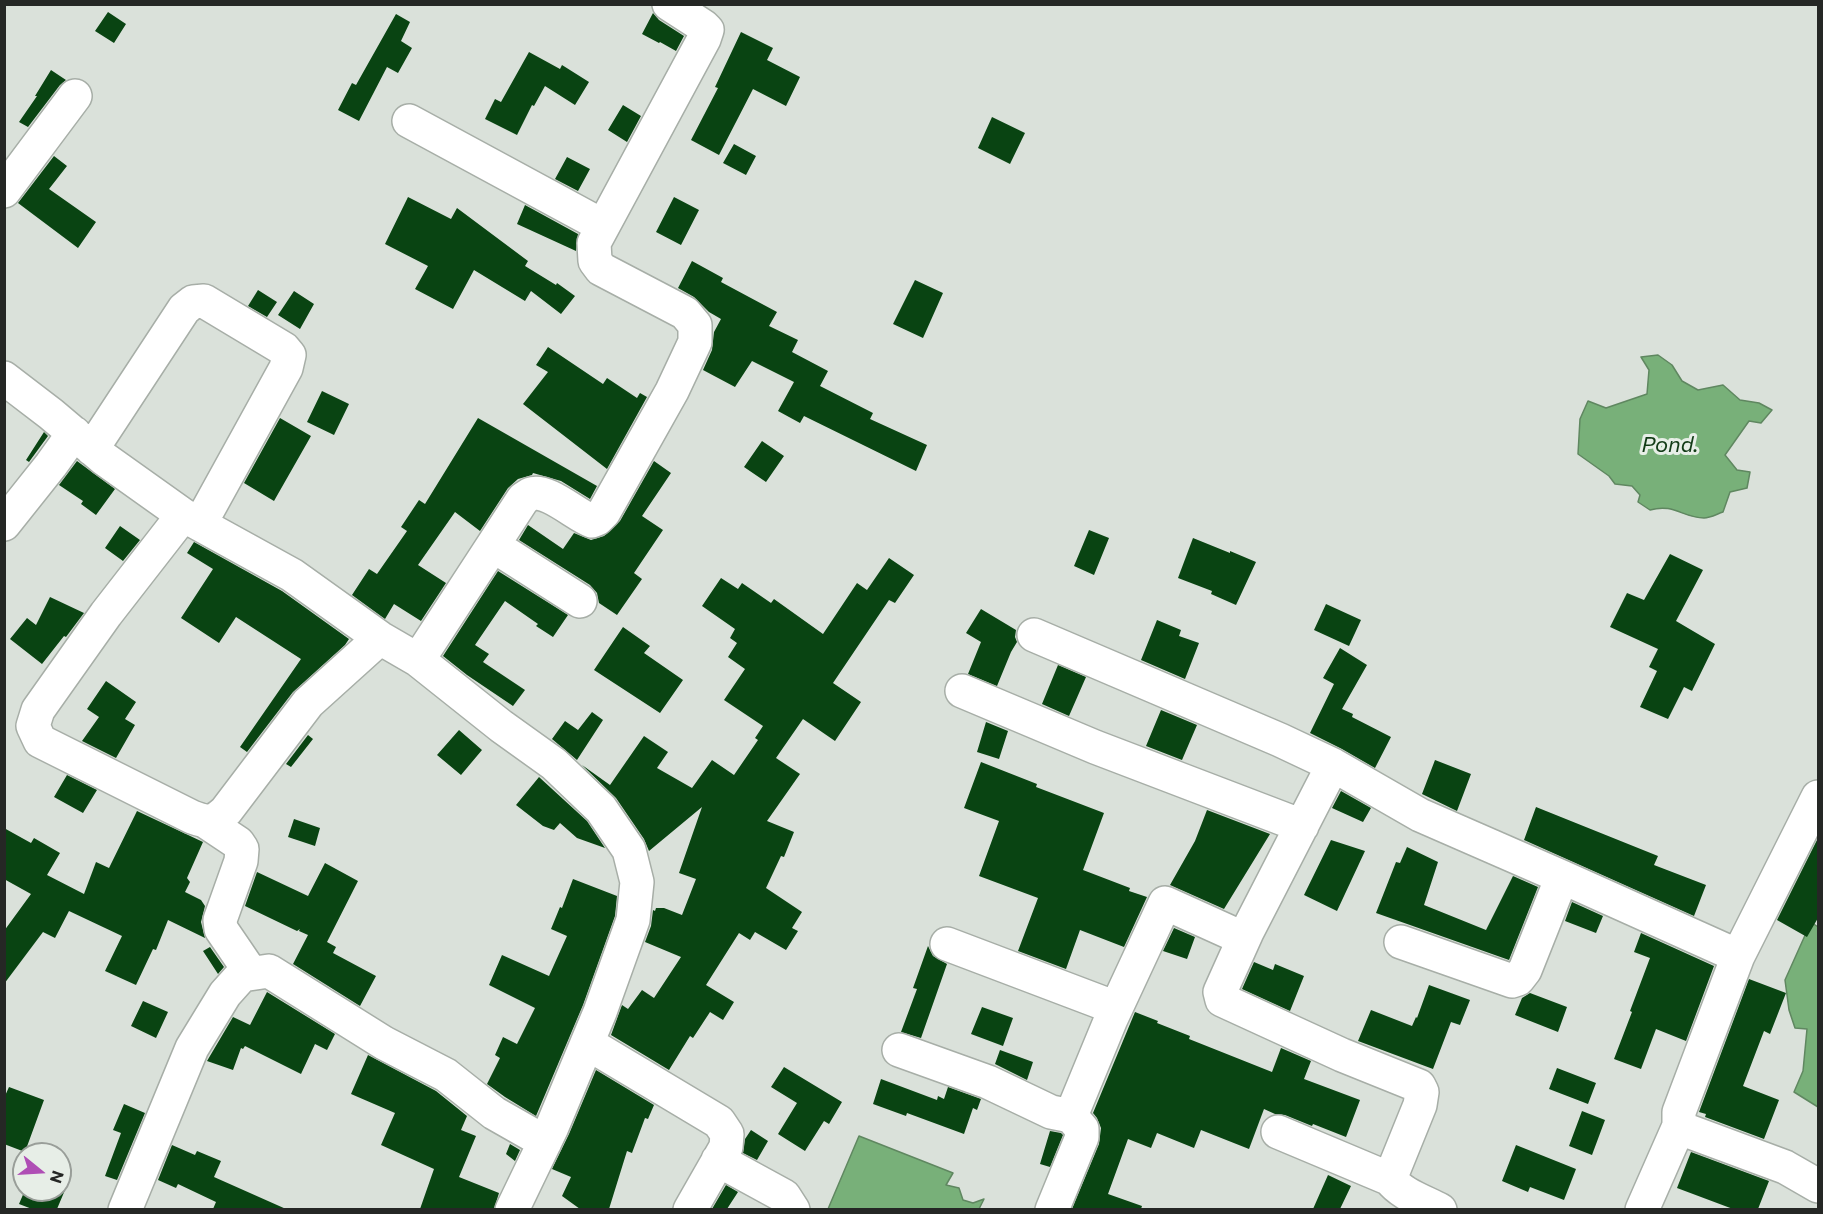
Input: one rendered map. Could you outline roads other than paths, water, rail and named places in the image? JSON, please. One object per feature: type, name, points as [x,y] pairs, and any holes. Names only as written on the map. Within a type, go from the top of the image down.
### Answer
[{"type":"street","points":[[418,660],[524,499],[532,493],[540,493],[592,521],[604,512],[666,401],[695,342],[695,325],[685,313],[601,268],[595,261],[594,243],[707,30],[669,4]]},
{"type":"street","points":[[4,191],[75,96]]},
{"type":"street","points":[[409,121],[603,226]]},
{"type":"street","points":[[4,524],[51,465],[83,441],[184,309],[193,302],[204,301],[284,348],[289,355],[286,368],[191,519],[106,614],[38,710],[33,726],[40,741],[205,822],[238,843],[242,849],[242,861],[220,920],[221,929],[251,974]]},
{"type":"street","points":[[4,378],[83,441],[191,519],[292,575],[380,638],[418,660],[501,726],[554,764],[601,809],[629,850],[638,882],[633,920],[587,1043],[545,1142],[512,1209]]},
{"type":"street","points":[[494,546],[579,601]]},
{"type":"street","points":[[1034,635],[1280,740],[1334,765],[1420,815],[1738,956]]},
{"type":"street","points":[[205,822],[216,820],[226,811],[308,703],[380,638]]},
{"type":"street","points":[[962,691],[1095,747],[1302,826]]},
{"type":"street","points":[[1334,765],[1247,932],[1220,992],[1222,1000],[1342,1055],[1419,1086],[1422,1092],[1420,1105],[1390,1179]]},
{"type":"street","points":[[1642,1209],[1679,1126],[1679,1112],[1738,956],[1818,797]]},
{"type":"street","points":[[1401,942],[1512,981],[1518,979],[1525,970],[1562,877]]},
{"type":"street","points":[[1071,1116],[1116,1008],[1165,903],[1238,936],[1247,932]]},
{"type":"street","points":[[947,944],[1116,1008]]},
{"type":"street","points":[[125,1209],[192,1048],[225,994],[242,975],[269,971],[384,1043],[446,1075],[495,1113],[545,1142]]},
{"type":"street","points":[[587,1043],[719,1122],[727,1134],[726,1147],[690,1209]]},
{"type":"street","points":[[899,1050],[988,1082],[1051,1112],[1071,1116],[1082,1129],[1082,1137],[1052,1209]]},
{"type":"street","points":[[1679,1126],[1785,1167],[1818,1186]]},
{"type":"street","points":[[1278,1132],[1390,1179],[1394,1185],[1405,1192],[1440,1209]]},
{"type":"street","points":[[718,1160],[784,1196],[793,1209]]},
{"type":"water","name":"Pond.","points":[[1658,355],[1672,365],[1682,381],[1698,390],[1723,385],[1740,400],[1759,403],[1772,410],[1761,423],[1749,421],[1725,455],[1737,470],[1750,472],[1747,488],[1730,492],[1723,512],[1711,517],[1690,516],[1666,508],[1650,510],[1638,502],[1640,495],[1632,486],[1615,484],[1609,476],[1578,454],[1580,419],[1588,401],[1606,408],[1647,394],[1649,370],[1641,357]]},
{"type":"water","points":[[1811,922],[1818,927],[1818,1107],[1794,1092],[1803,1071],[1807,1029],[1795,1028],[1789,1010],[1785,980]]},
{"type":"water","points":[[859,1136],[953,1173],[946,1185],[959,1188],[963,1200],[973,1203],[984,1199],[979,1209],[828,1209]]}]
